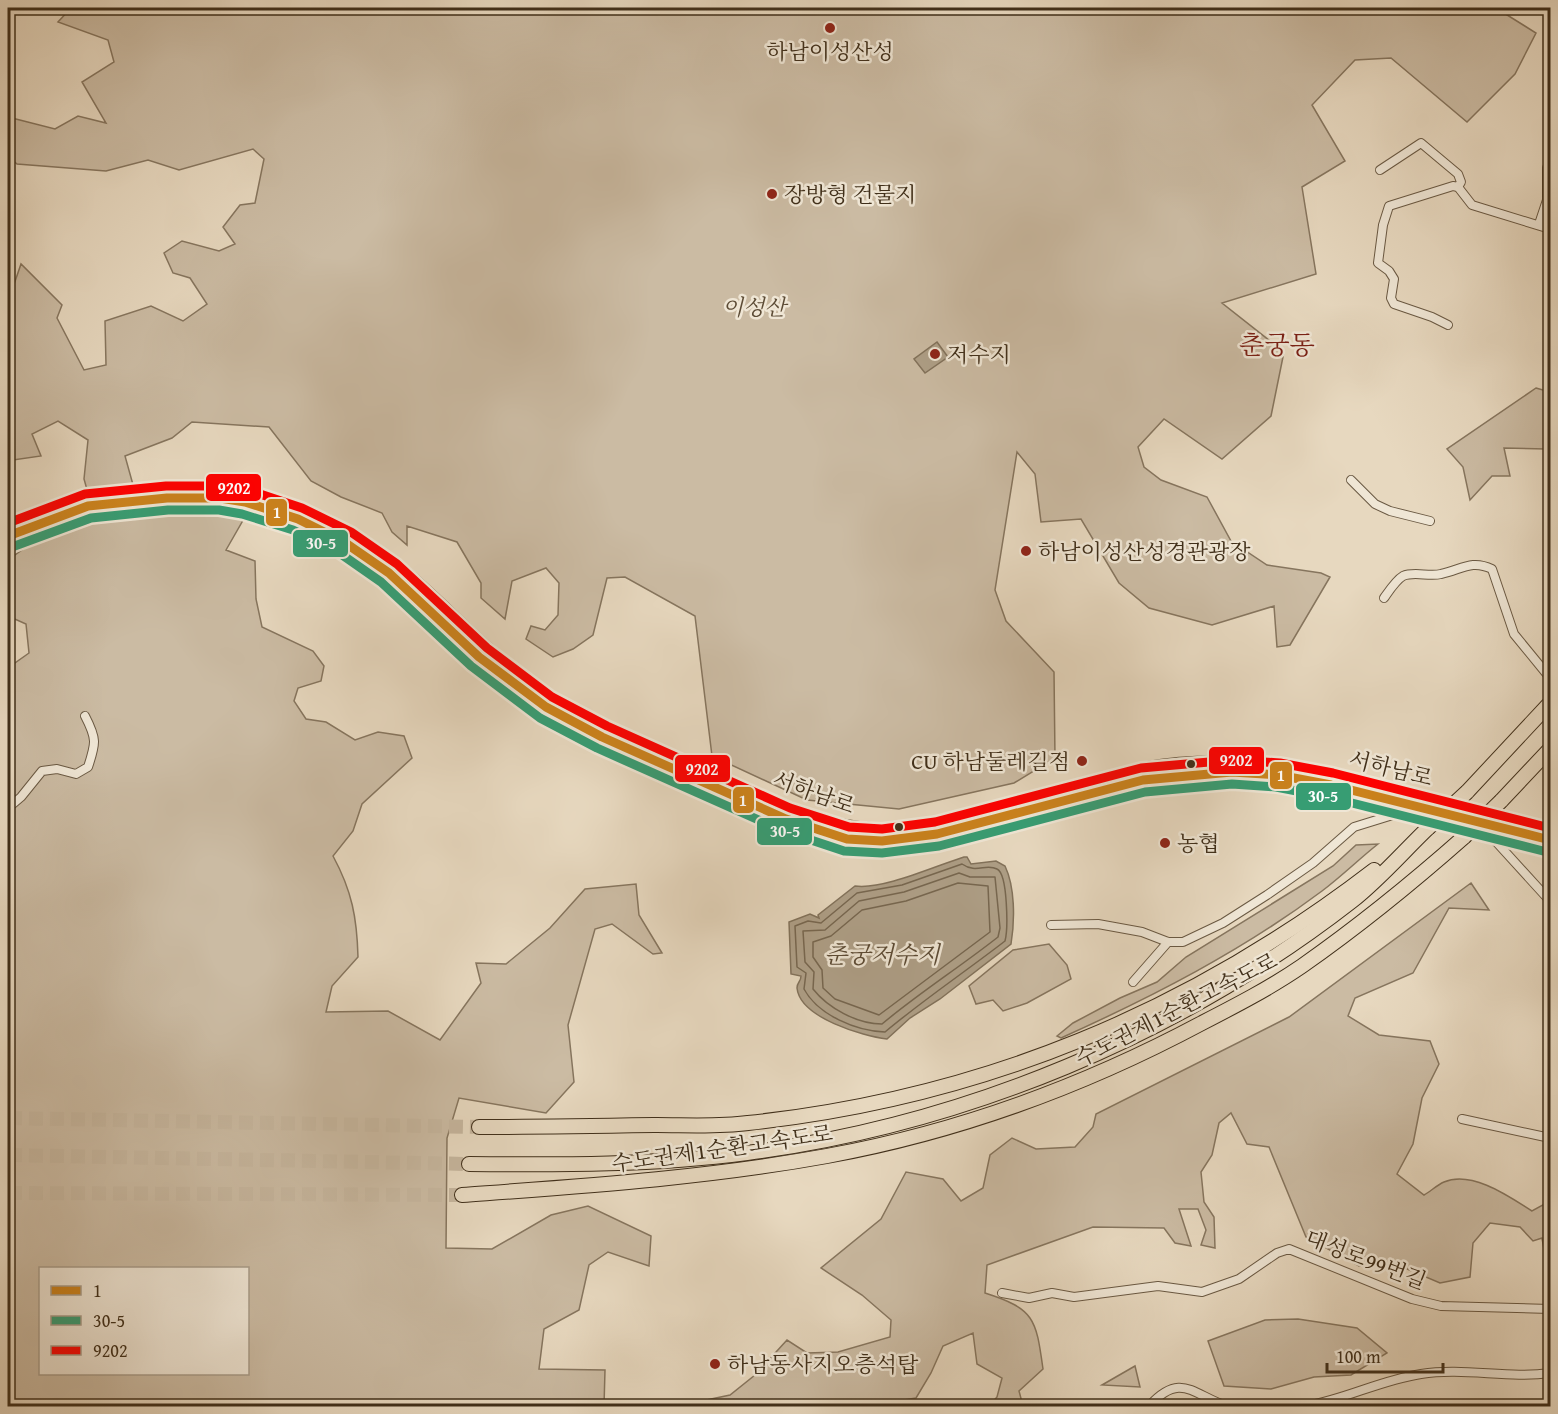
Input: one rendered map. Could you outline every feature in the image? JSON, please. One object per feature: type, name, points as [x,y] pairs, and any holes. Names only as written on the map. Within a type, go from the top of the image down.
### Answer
[{"type":"highway","name":"수도권제1순환고속도로","points":[[469,1164],[608,1165],[748,1153],[890,1124],[956,1106],[1047,1075],[1125,1040],[1255,969],[1354,900],[1467,792],[1548,705]]},
{"type":"highway","name":"수도권제1순환고속도로","points":[[462,1195],[609,1185],[738,1170],[828,1156],[915,1137],[1066,1089],[1151,1050],[1299,968],[1399,894],[1502,801],[1551,749]]},
{"type":"highway","name":"수도권제1순환고속도로","points":[[479,1127],[745,1124],[823,1114],[919,1094],[1026,1062],[1110,1029],[1168,1002],[1253,955],[1344,893],[1428,828]]},
{"type":"main road","points":[[8,524],[87,501],[8,536]]},
{"type":"street","points":[[1380,170],[1421,143],[1458,174],[1461,182],[1458,187]]},
{"type":"street","points":[[1539,224],[1547,200],[1547,168],[1551,160]]},
{"type":"street","points":[[1448,325],[1432,316],[1394,304],[1391,298],[1394,279],[1389,271],[1378,263],[1379,246],[1389,206],[1442,187],[1458,187]]},
{"type":"street","points":[[1458,187],[1472,205],[1551,229]]},
{"type":"street","points":[[1351,480],[1375,504],[1430,520]]},
{"type":"street","name":"서하남로","points":[[137,489],[197,486],[240,490],[280,500],[325,517],[382,552],[533,684],[570,707],[630,736],[828,822],[882,830],[915,827],[1145,767],[1221,760],[1280,763],[1323,771],[1551,828]]},
{"type":"street","name":"서하남로","points":[[139,499],[200,498],[245,502],[322,530],[368,556],[479,657],[546,707],[602,737],[786,819],[830,835],[882,841],[938,834],[1143,780],[1215,772],[1278,775],[1331,785],[1551,840]]},
{"type":"street","points":[[1384,598],[1401,577],[1406,575],[1441,574],[1465,565],[1483,565],[1491,569],[1514,634],[1551,678]]},
{"type":"street","points":[[8,807],[21,797],[42,771],[57,769],[76,774],[88,767],[94,748],[95,735],[85,717]]},
{"type":"street","points":[[1051,924],[1098,924],[1142,932],[1168,942],[1183,942],[1223,923],[1313,863],[1354,827],[1396,814],[1400,802]]},
{"type":"street","points":[[1487,824],[1488,834],[1551,901]]},
{"type":"street","points":[[1134,982],[1168,942]]},
{"type":"street","points":[[1462,1119],[1551,1138]]},
{"type":"street","name":"대성로99번길","points":[[1002,1293],[1029,1298],[1052,1293],[1074,1297],[1158,1286],[1202,1292],[1239,1279],[1277,1253],[1289,1249],[1413,1299],[1441,1306],[1551,1309]]},
{"type":"street","points":[[1306,1407],[1333,1401],[1389,1380],[1422,1373],[1455,1371],[1551,1373]]},
{"type":"street","points":[[1149,1407],[1167,1390],[1180,1386],[1227,1407]]},
{"type":"green space","name":"이성산","points":[[71,8],[1496,8],[1536,33],[1515,74],[1467,122],[1391,58],[1355,60],[1312,105],[1345,161],[1302,187],[1316,274],[1222,303],[1284,352],[1271,416],[1222,459],[1164,419],[1138,447],[1144,467],[1161,480],[1207,497],[1231,541],[1267,565],[1321,573],[1330,577],[1290,645],[1277,647],[1274,606],[1212,625],[1149,608],[1119,583],[1081,519],[1041,522],[1035,474],[1017,452],[995,590],[1006,621],[1054,672],[1055,758],[1014,783],[899,809],[807,800],[712,756],[695,616],[625,577],[607,578],[593,635],[573,649],[553,657],[526,639],[531,626],[545,630],[558,615],[559,583],[546,568],[512,581],[505,619],[481,598],[481,583],[457,542],[407,526],[407,545],[392,532],[382,513],[341,497],[311,481],[269,427],[192,422],[172,438],[125,456],[140,510],[187,508],[246,515],[226,550],[255,561],[256,599],[262,627],[313,651],[324,666],[321,681],[298,688],[294,701],[306,719],[326,722],[355,740],[378,732],[404,736],[412,758],[362,804],[353,831],[333,856],[345,881],[352,905],[358,957],[332,986],[326,1012],[388,1011],[440,1040],[481,983],[476,963],[506,964],[550,928],[585,889],[636,884],[639,915],[662,953],[653,954],[612,924],[595,929],[568,1025],[574,1082],[546,1113],[459,1098],[447,1138],[446,1248],[492,1249],[551,1215],[588,1206],[651,1236],[649,1266],[608,1252],[589,1265],[579,1310],[544,1329],[539,1369],[605,1370],[604,1406],[8,1406],[8,668],[29,653],[26,624],[8,616],[8,560],[50,530],[65,529],[93,511],[84,479],[88,440],[58,421],[32,434],[41,456],[13,460],[8,456],[8,292],[11,293],[21,264],[62,305],[57,318],[84,370],[106,365],[105,321],[151,306],[183,321],[207,304],[190,278],[173,273],[164,253],[182,241],[219,251],[235,244],[223,227],[240,205],[255,203],[264,159],[253,149],[179,170],[148,160],[106,171],[17,164],[8,156],[8,117],[55,129],[78,116],[106,123],[82,82],[114,62],[108,40],[58,22]]},
{"type":"green space","points":[[1536,388],[1550,392],[1550,438],[1546,449],[1504,448],[1510,476],[1492,476],[1470,500],[1463,467],[1447,449]]},
{"type":"green space","points":[[1378,844],[1322,891],[1260,934],[1196,972],[1129,1006],[1061,1038],[1057,1036],[1073,1023],[1120,998],[1157,982],[1186,957],[1333,866],[1356,845]]},
{"type":"green space","points":[[1471,883],[1489,910],[1449,908],[1413,973],[1355,998],[1348,1016],[1379,1035],[1430,1041],[1439,1064],[1422,1098],[1413,1144],[1397,1174],[1424,1195],[1444,1182],[1455,1179],[1478,1182],[1532,1211],[1550,1201],[1550,1260],[1546,1261],[1542,1238],[1533,1241],[1520,1227],[1490,1223],[1473,1243],[1470,1277],[1440,1283],[1386,1260],[1359,1266],[1306,1237],[1269,1147],[1247,1144],[1231,1113],[1219,1123],[1212,1155],[1201,1172],[1204,1202],[1214,1217],[1215,1248],[1201,1245],[1206,1230],[1198,1209],[1179,1209],[1191,1246],[1175,1243],[1164,1228],[1093,1227],[987,1265],[985,1293],[1002,1299],[1023,1311],[1035,1327],[1038,1338],[1043,1369],[1019,1391],[1023,1406],[989,1406],[997,1397],[1002,1378],[977,1364],[973,1333],[943,1346],[916,1398],[867,1406],[678,1406],[730,1395],[755,1375],[787,1340],[807,1353],[838,1352],[890,1337],[891,1320],[862,1295],[821,1268],[881,1219],[906,1172],[943,1179],[961,1201],[983,1188],[990,1155],[1012,1138],[1036,1149],[1075,1147],[1093,1127],[1096,1114],[1289,1017]]},
{"type":"green space","points":[[1049,944],[1067,965],[1071,979],[1027,1003],[1003,1011],[993,1000],[976,1004],[969,986],[1013,950]]},
{"type":"green space","points":[[1298,1319],[1357,1328],[1387,1353],[1351,1375],[1314,1377],[1271,1389],[1224,1386],[1208,1341],[1265,1320]]},
{"type":"green space","points":[[1135,1366],[1140,1387],[1102,1385]]},
{"type":"water","points":[[937,342],[948,357],[925,373],[914,359]]},
{"type":"water","name":"춘궁저수지","points":[[967,857],[971,864],[996,861],[1005,866],[1011,884],[1013,904],[1011,944],[940,999],[910,1018],[887,1039],[834,1024],[809,1008],[801,999],[797,988],[801,976],[791,974],[789,922],[810,914],[819,918],[818,915],[855,886],[894,881]]},
{"type":"tunnel","points":[[87,495],[137,489]]},
{"type":"tunnel","points":[[88,506],[139,499]]},
{"type":"tunnel","points":[[8,1118],[479,1127]]},
{"type":"tunnel","points":[[8,1155],[469,1164]]},
{"type":"tunnel","points":[[8,1193],[462,1195]]},
{"type":"transit line","name":"9202","points":[[8,523],[85,494],[166,486],[222,486],[248,490],[302,508],[351,532],[397,564],[487,648],[552,697],[607,726],[790,808],[849,827],[882,829],[935,822],[1141,768],[1232,760],[1280,763],[1333,773],[1550,828]]},
{"type":"transit line","name":"1","points":[[8,536],[88,506],[167,498],[220,498],[245,502],[298,519],[344,542],[389,573],[479,657],[546,707],[602,737],[786,819],[847,839],[882,841],[937,834],[1143,780],[1232,772],[1278,775],[1331,785],[1550,840]]},
{"type":"transit line","name":"30-5","points":[[12,547],[91,518],[168,510],[219,510],[242,514],[293,530],[338,552],[381,582],[471,666],[540,718],[597,748],[781,830],[844,851],[882,853],[939,846],[1145,792],[1232,784],[1276,787],[1328,797],[1547,852]]},
{"type":"place","name":"하남이성산성","points":[[830,28]]},
{"type":"place","name":"장방형 건물지","points":[[772,194]]},
{"type":"place","name":"저수지","points":[[935,354]]},
{"type":"place","name":"하남이성산성경관광장","points":[[1026,551]]},
{"type":"place","name":"CU 하남둘레길점","points":[[1082,761]]},
{"type":"place","name":"농협","points":[[1165,843]]},
{"type":"place","name":"하남동사지오층석탑","points":[[715,1364]]},
{"type":"district","name":"춘궁동","points":[[1277,344]]}]
